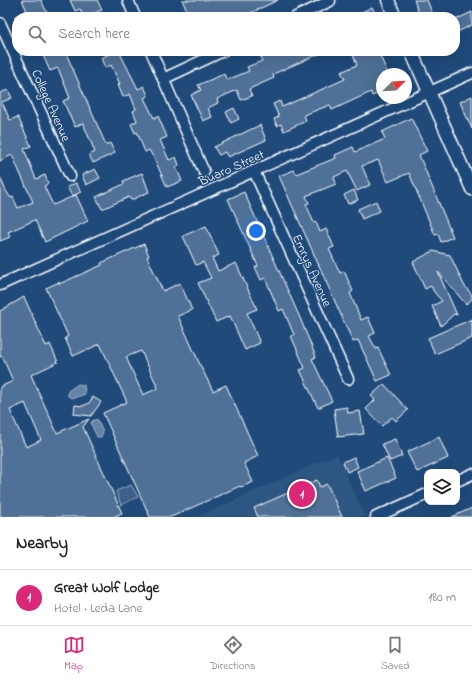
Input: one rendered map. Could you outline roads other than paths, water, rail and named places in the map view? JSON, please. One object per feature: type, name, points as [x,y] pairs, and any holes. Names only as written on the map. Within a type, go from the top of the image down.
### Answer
[{"type":"street","points":[[128,0],[134,12]]},
{"type":"street","points":[[388,0],[393,12]]},
{"type":"street","points":[[307,12],[330,1]]},
{"type":"street","name":"College Avenue","points":[[0,23],[12,49]]},
{"type":"street","name":"College Avenue","points":[[15,56],[70,176]]},
{"type":"street","points":[[153,56],[204,172]]},
{"type":"street","points":[[163,79],[212,56]]},
{"type":"street","points":[[412,56],[472,189]]},
{"type":"street","name":"Buaro Street","points":[[0,286],[472,73]]},
{"type":"street","name":"Emrys Avenue","points":[[254,171],[348,379]]},
{"type":"street","points":[[460,480],[472,474]]},
{"type":"street","points":[[376,517],[424,495]]},
{"type":"place","name":"Great Wolf Lodge","points":[[302,494]]}]
